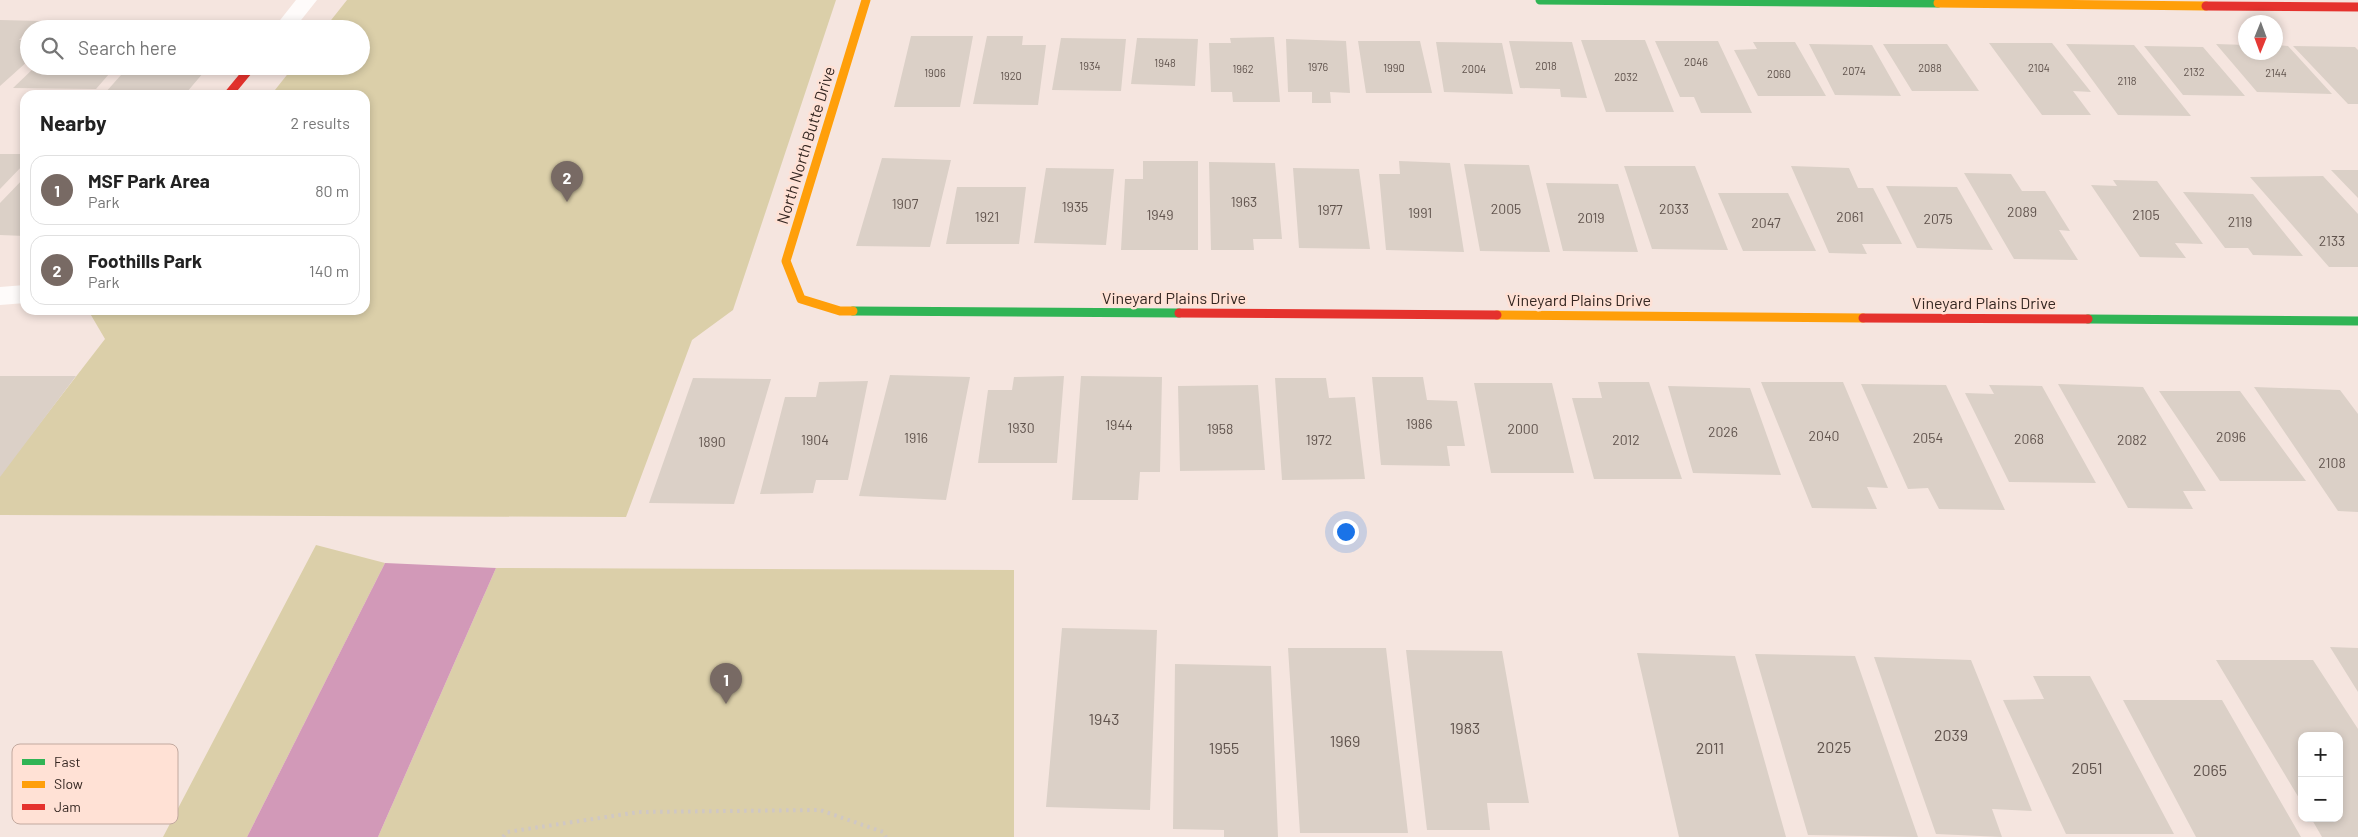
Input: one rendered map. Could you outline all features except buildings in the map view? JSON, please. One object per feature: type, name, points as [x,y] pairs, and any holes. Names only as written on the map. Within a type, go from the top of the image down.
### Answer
[{"type":"street","points":[[290,20],[307,0]]},
{"type":"street","name":"North North Butte Drive","points":[[801,299],[786,261],[866,0]]},
{"type":"street","points":[[1540,0],[2358,7]]},
{"type":"street","points":[[232,90],[245,75]]},
{"type":"street","points":[[0,296],[20,294]]},
{"type":"street","name":"Vineyard Plains Drive","points":[[801,299],[840,311],[2358,320]]},
{"type":"path","points":[[503,837],[508,832],[639,812],[820,810],[883,832],[886,837]]},
{"type":"shaded area","points":[[347,0],[836,0],[733,310],[692,340],[626,517],[0,515],[0,475],[105,339],[91,315],[370,315],[370,90],[275,90],[287,75],[370,75],[370,20],[331,20]]},
{"type":"shaded area","points":[[316,545],[385,563],[247,837],[163,837],[170,824],[178,824],[178,808]]},
{"type":"shaded area","points":[[385,563],[496,568],[378,837],[247,837]]},
{"type":"shaded area","points":[[496,568],[1014,570],[1014,837],[378,837]]},
{"type":"traffic: fast","points":[[1540,0],[1938,3]]},
{"type":"traffic: fast","points":[[853,311],[1179,313]]},
{"type":"traffic: fast","points":[[2088,319],[2358,321]]},
{"type":"traffic: slow","points":[[853,311],[840,311],[801,299],[786,261],[866,0]]},
{"type":"traffic: slow","points":[[1938,3],[2206,6]]},
{"type":"traffic: slow","points":[[1497,315],[1863,318]]},
{"type":"traffic: jam","points":[[2206,6],[2358,7]]},
{"type":"traffic: jam","points":[[232,90],[245,75]]},
{"type":"traffic: jam","points":[[1179,313],[1497,315]]},
{"type":"traffic: jam","points":[[1863,318],[2088,319]]},
{"type":"place","name":"Foothills Park","points":[[567,202]]},
{"type":"place","name":"MSF Park Area","points":[[726,704]]}]
